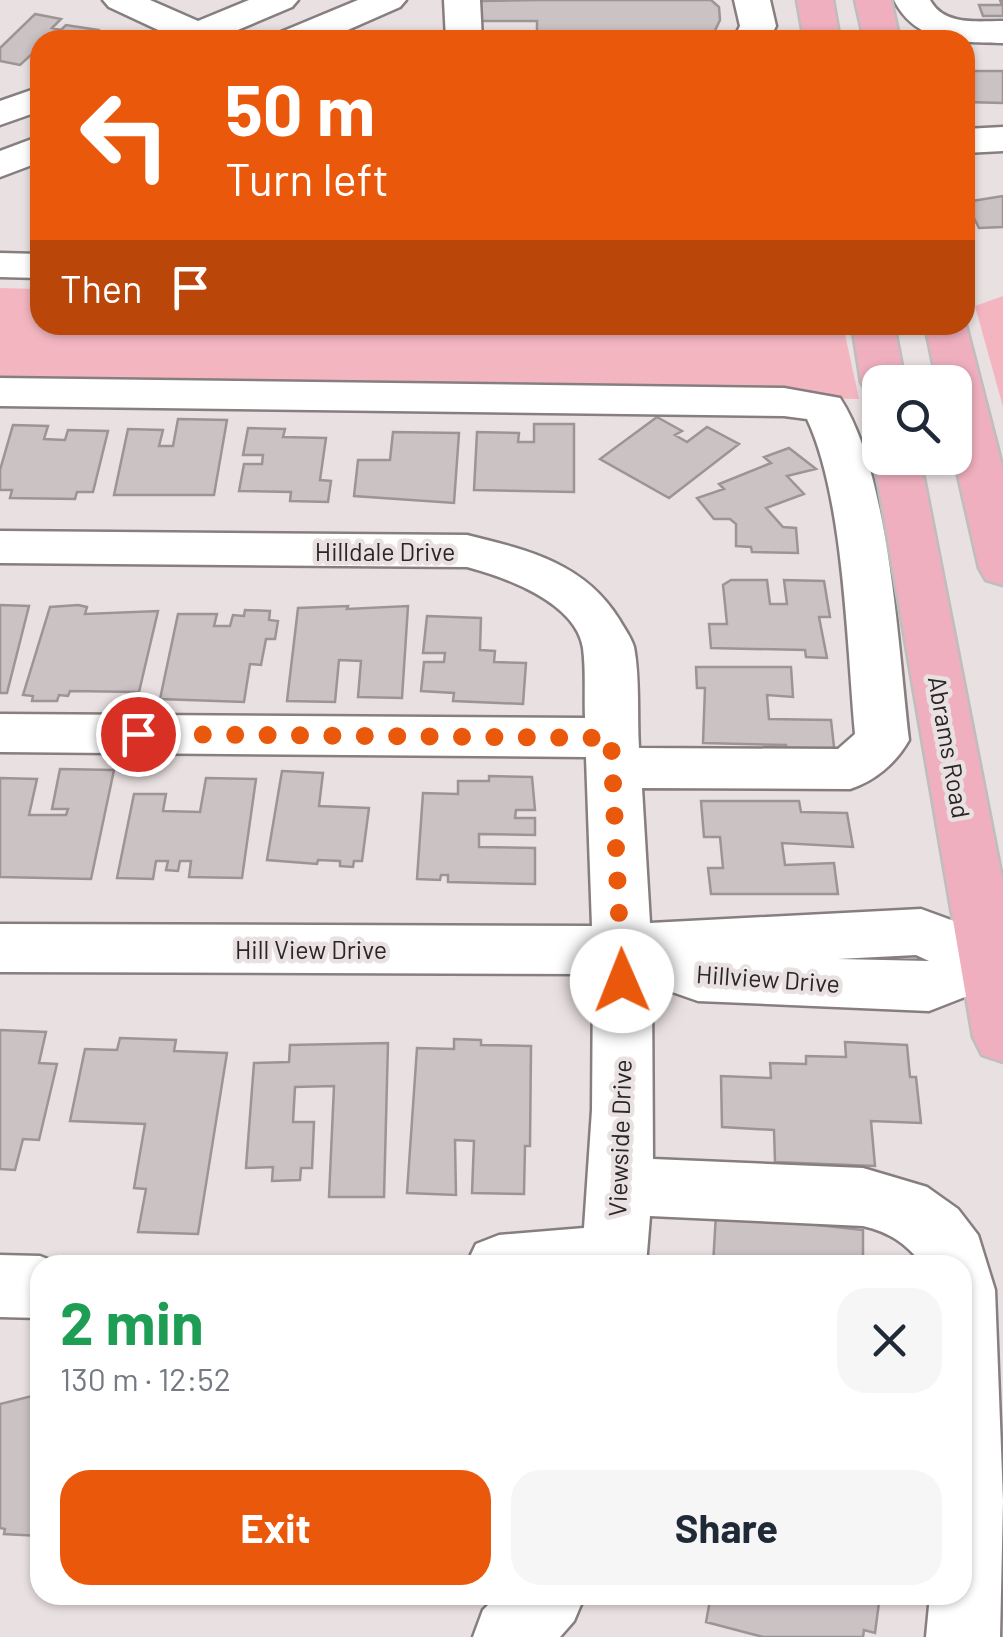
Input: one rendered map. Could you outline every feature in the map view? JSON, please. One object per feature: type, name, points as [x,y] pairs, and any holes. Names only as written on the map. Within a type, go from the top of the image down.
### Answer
[{"type":"main road","points":[[815,0],[820,30]]},
{"type":"main road","points":[[873,0],[880,30]]},
{"type":"main road","points":[[874,335],[880,365]]},
{"type":"main road","points":[[948,335],[1003,568]]},
{"type":"main road","name":"Abrams Road","points":[[900,475],[996,962],[1003,1036]]},
{"type":"street","points":[[121,0],[177,30]]},
{"type":"street","points":[[207,30],[280,0]]},
{"type":"street","points":[[318,30],[388,0]]},
{"type":"street","points":[[462,0],[464,30]]},
{"type":"street","points":[[752,0],[756,30]]},
{"type":"street","points":[[912,0],[918,16],[931,25],[1003,32]]},
{"type":"street","points":[[0,114],[30,102]]},
{"type":"street","points":[[975,141],[1003,140]]},
{"type":"street","points":[[0,165],[30,152]]},
{"type":"street","points":[[0,266],[30,266]]},
{"type":"street","points":[[0,392],[765,401],[824,408],[836,424],[855,523],[882,740],[850,769],[612,753],[0,733]]},
{"type":"street","name":"Hilldale Drive","points":[[0,547],[467,552],[518,564],[566,587],[592,615],[608,644],[621,950]]},
{"type":"street","name":"Hill View Drive","points":[[0,948],[621,950]]},
{"type":"street","name":"Hillview Drive","points":[[621,950],[698,977],[929,987],[996,962]]},
{"type":"street","name":"Viewside Drive","points":[[613,1255],[620,1186],[621,950]]},
{"type":"street","points":[[620,1186],[864,1197],[904,1207],[935,1230],[951,1255]]},
{"type":"street","points":[[0,1286],[30,1287]]},
{"type":"street","points":[[510,1637],[539,1605]]},
{"type":"street","points":[[964,1637],[967,1605]]},
{"type":"shaded area","points":[[0,288],[30,289],[30,335],[845,335],[859,399],[0,388]]},
{"type":"shaded area","points":[[1003,296],[1003,407],[975,306]]},
{"type":"building","points":[[711,0],[719,7],[720,20],[715,30],[537,30],[537,21],[480,21],[481,1]]},
{"type":"building","points":[[1003,0],[1003,16],[983,16],[979,5],[1002,5]]},
{"type":"building","points":[[35,14],[61,19],[52,28],[61,30],[30,30],[30,56],[20,65],[0,61],[0,48]]},
{"type":"building","points":[[66,25],[98,30],[61,30]]},
{"type":"building","points":[[975,71],[1003,71],[1003,103],[975,102]]},
{"type":"building","points":[[1003,196],[1003,227],[979,228],[975,201]]},
{"type":"building","points":[[657,417],[682,431],[675,435],[687,442],[707,427],[739,444],[669,498],[600,459]]},
{"type":"building","points":[[178,419],[227,420],[214,495],[114,495],[128,429],[163,430],[159,446],[173,446]]},
{"type":"building","points":[[534,424],[574,424],[574,492],[474,490],[477,432],[519,433],[518,442],[534,442]]},
{"type":"building","points":[[13,425],[48,426],[44,439],[65,440],[68,430],[108,431],[93,492],[77,492],[75,499],[10,498],[12,490],[0,490],[0,470]]},
{"type":"building","points":[[248,428],[285,429],[283,437],[326,438],[320,480],[331,481],[328,502],[290,501],[291,492],[239,491],[244,464],[262,464],[263,455],[243,455]]},
{"type":"building","points":[[393,432],[459,433],[454,503],[354,496],[358,460],[390,460]]},
{"type":"building","points":[[789,448],[816,469],[787,476],[804,494],[766,508],[783,527],[796,528],[798,553],[752,552],[751,547],[736,546],[736,524],[730,519],[714,519],[697,498],[724,489],[719,484],[771,463],[764,457]]},
{"type":"building","points":[[731,580],[767,580],[770,604],[787,604],[784,580],[824,581],[830,617],[819,617],[827,658],[806,657],[805,650],[711,648],[709,624],[727,624],[723,585]]},
{"type":"building","points":[[0,605],[29,606],[7,693],[0,693]]},
{"type":"building","points":[[348,606],[347,609],[408,606],[402,698],[358,697],[361,661],[339,660],[335,702],[287,701],[298,608]]},
{"type":"building","points":[[50,607],[87,607],[85,614],[158,611],[139,692],[70,691],[68,696],[59,695],[57,701],[32,701],[33,696],[23,695]]},
{"type":"building","points":[[245,610],[270,611],[269,620],[278,621],[275,639],[266,639],[261,665],[250,664],[244,702],[160,699],[178,614],[217,614],[214,626],[230,626],[233,615],[244,616]]},
{"type":"building","points":[[427,616],[481,618],[480,650],[495,651],[494,662],[526,663],[523,704],[453,701],[454,693],[421,691],[424,662],[444,662],[445,653],[423,653]]},
{"type":"building","points":[[696,667],[791,667],[793,697],[767,695],[769,719],[831,720],[835,756],[787,754],[786,745],[703,743],[705,688],[697,688]]},
{"type":"building","points":[[60,769],[114,770],[91,879],[0,877],[0,778],[37,779],[29,815],[66,815],[68,809],[52,809]]},
{"type":"building","points":[[282,771],[323,773],[319,806],[369,808],[362,861],[354,861],[353,867],[340,866],[340,861],[318,860],[317,864],[267,860]]},
{"type":"building","points":[[489,776],[532,777],[535,810],[516,810],[515,818],[535,818],[535,835],[479,834],[479,847],[535,848],[535,884],[448,882],[448,875],[441,875],[440,880],[417,879],[423,793],[458,794],[458,781],[489,781]]},
{"type":"building","points":[[206,778],[256,779],[242,878],[189,877],[191,861],[180,861],[178,871],[166,870],[168,861],[156,861],[153,879],[117,878],[134,794],[166,794],[163,811],[200,812]]},
{"type":"building","points":[[701,801],[799,801],[801,812],[847,813],[853,847],[782,843],[785,865],[834,863],[838,894],[711,894],[708,868],[723,868],[720,837],[704,837]]},
{"type":"building","points":[[0,1030],[46,1032],[39,1063],[57,1064],[39,1140],[23,1139],[15,1170],[0,1169]]},
{"type":"building","points":[[120,1038],[176,1040],[174,1051],[227,1053],[198,1234],[138,1232],[146,1189],[134,1188],[145,1124],[70,1121],[85,1049],[117,1050]]},
{"type":"building","points":[[454,1039],[481,1040],[481,1045],[531,1046],[530,1146],[525,1146],[524,1194],[472,1193],[474,1141],[455,1140],[456,1195],[407,1193],[417,1048],[454,1049]]},
{"type":"building","points":[[845,1042],[907,1045],[910,1077],[916,1077],[921,1123],[871,1121],[875,1166],[775,1162],[774,1130],[722,1127],[721,1076],[771,1078],[770,1063],[806,1064],[806,1056],[846,1057]]},
{"type":"building","points":[[388,1043],[384,1197],[329,1197],[334,1086],[295,1087],[293,1122],[314,1122],[312,1168],[301,1168],[300,1180],[272,1181],[273,1167],[246,1168],[254,1063],[289,1062],[290,1045]]},
{"type":"building","points":[[716,1214],[863,1230],[863,1255],[714,1255]]},
{"type":"building","points":[[30,1396],[30,1535],[4,1534],[5,1529],[0,1528],[0,1404]]},
{"type":"building","points":[[709,1605],[879,1605],[875,1633],[864,1630],[863,1637],[763,1637],[706,1622]]},
{"type":"route","points":[[138,734],[611,738],[622,981]]}]
